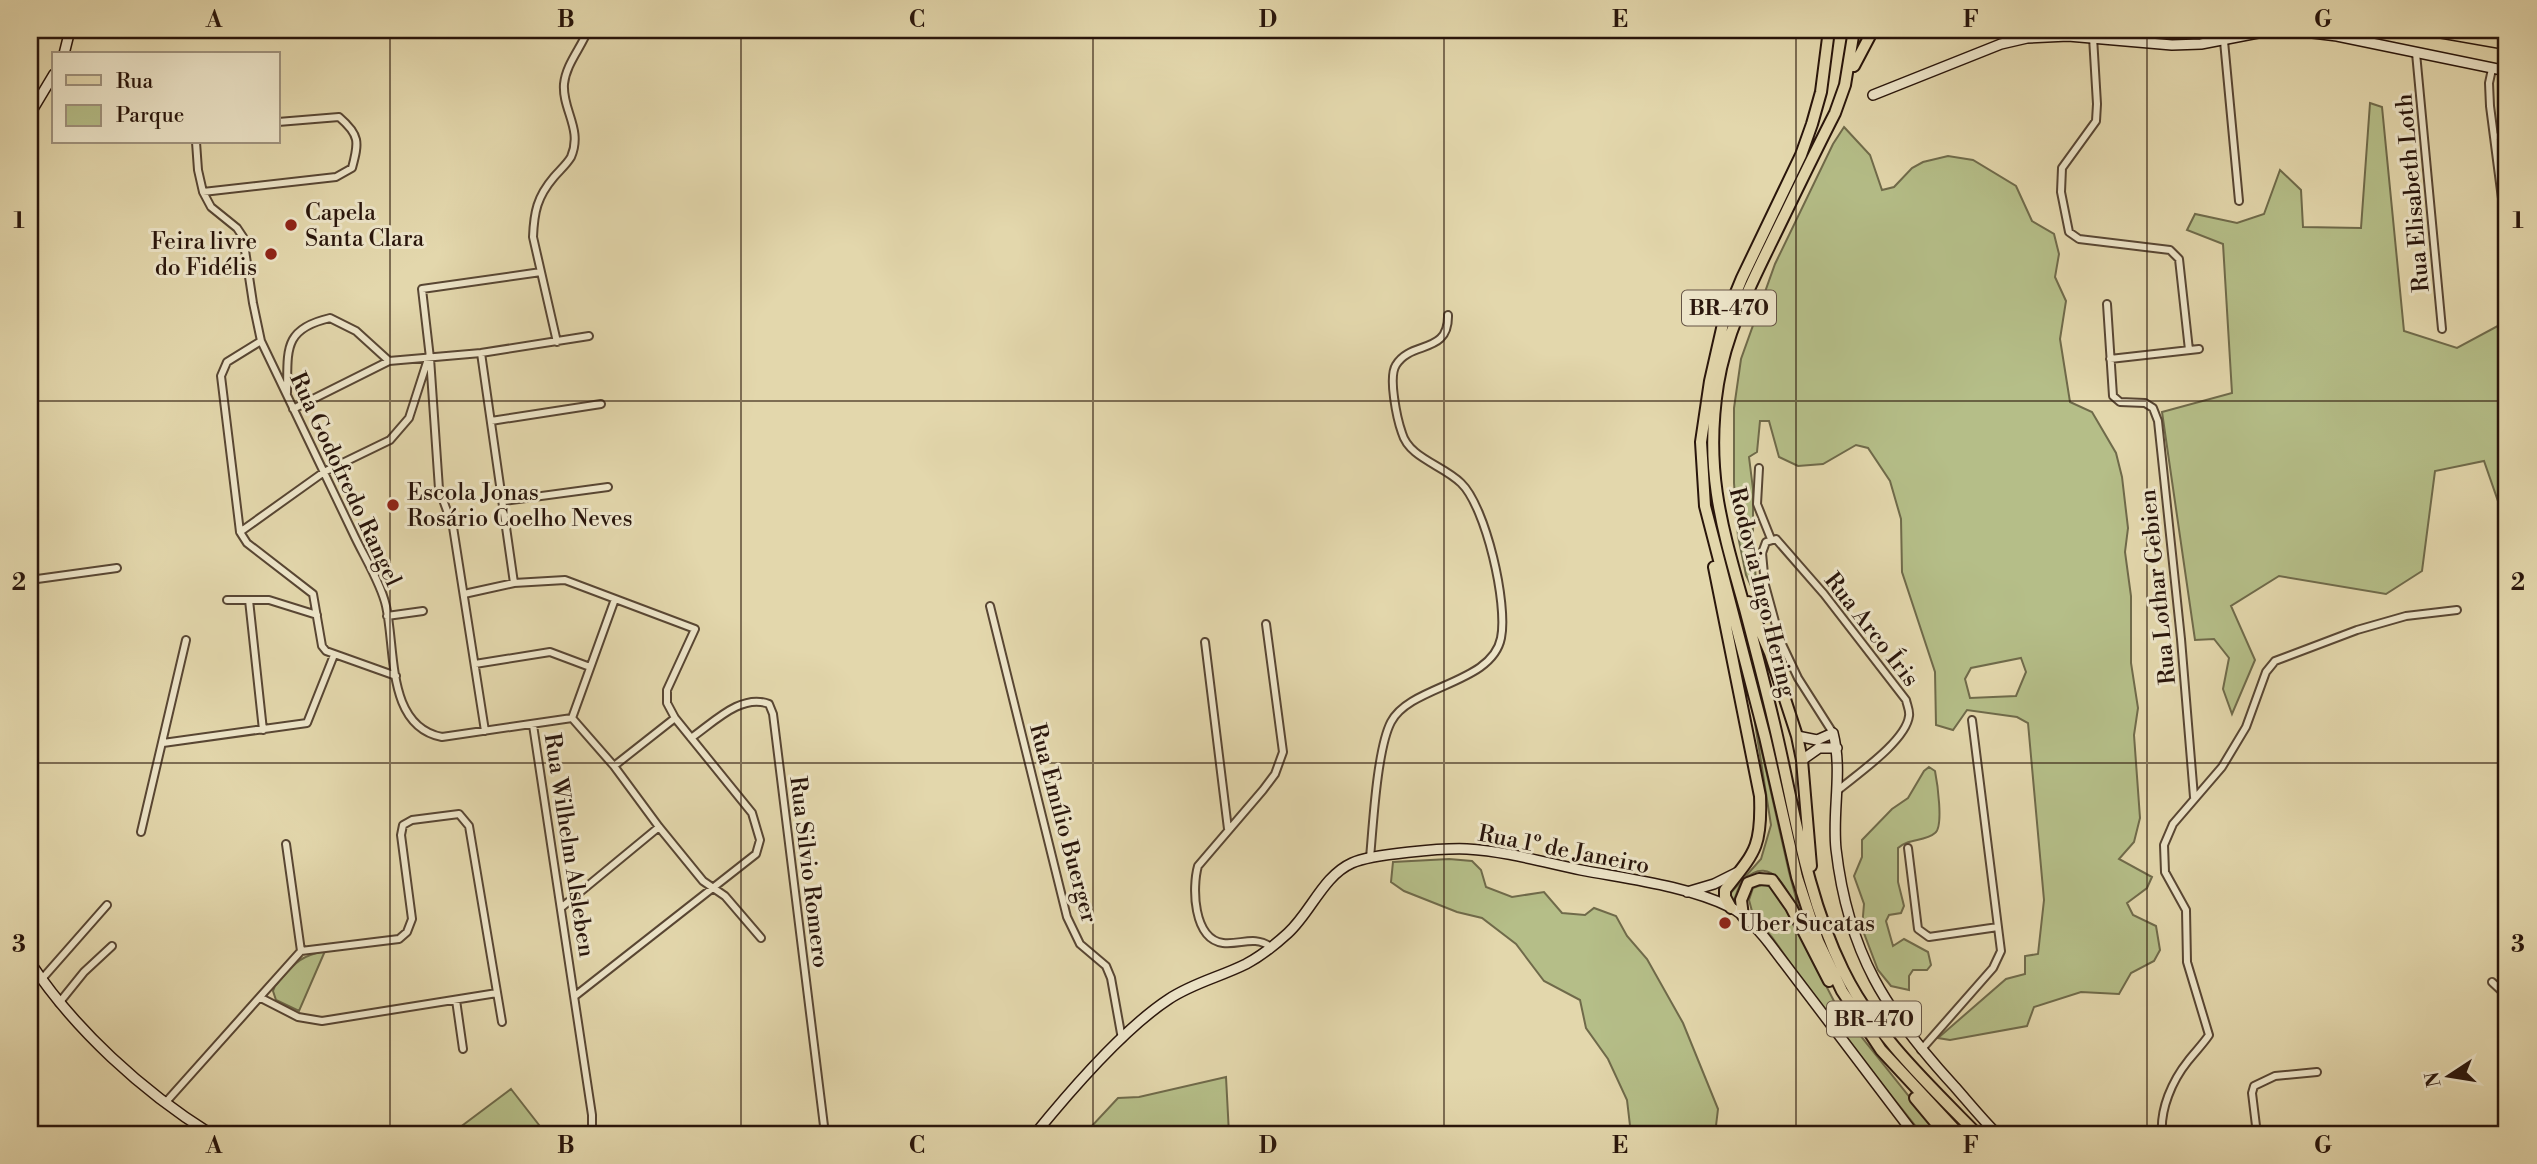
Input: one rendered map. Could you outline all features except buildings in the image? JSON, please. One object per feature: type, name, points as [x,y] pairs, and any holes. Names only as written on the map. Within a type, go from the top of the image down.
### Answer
[{"type":"highway","name":"Rodovia Ingo Hering","points":[[1829,30],[1821,92],[1801,155],[1723,324],[1710,381],[1701,442],[1705,506],[1807,911],[1827,962],[1881,1050],[1959,1134]]},
{"type":"highway","name":"Rodovia Ingo Hering","points":[[1854,30],[1845,85],[1835,113],[1740,308],[1718,382],[1712,432],[1716,495],[1726,547],[1770,706],[1810,879],[1826,934],[1863,1004],[1932,1090],[1977,1134]]},
{"type":"highway","points":[[1845,85],[1873,30]]},
{"type":"highway","points":[[1705,506],[1711,556],[1760,796],[1759,841],[1751,857],[1725,890],[1726,903],[1731,908]]},
{"type":"highway","points":[[1737,582],[1756,617],[1797,736],[1802,760],[1812,862],[1810,879]]},
{"type":"highway","points":[[1743,916],[1741,900],[1748,883],[1767,878],[1777,884],[1828,979],[1846,1008],[1867,1030]]},
{"type":"highway","points":[[1881,1050],[1945,1134]]},
{"type":"main road","points":[[2427,30],[2507,44]]},
{"type":"main road","points":[[2497,30],[2507,32]]},
{"type":"street","points":[[64,52],[70,30]]},
{"type":"street","points":[[558,342],[533,237],[534,220],[540,195],[570,158],[576,132],[564,96],[564,82],[588,30]]},
{"type":"street","points":[[1873,95],[2001,44],[2026,38],[2093,37],[2172,45],[2224,41],[2263,32],[2288,30],[2337,36],[2507,71]]},
{"type":"street","points":[[2093,37],[2096,121],[2062,169],[2061,192],[2069,232],[2079,239],[2170,250],[2175,254],[2179,259],[2189,350]]},
{"type":"street","points":[[2224,41],[2239,201]]},
{"type":"street","name":"Rua Elisabeth Loth","points":[[2416,53],[2442,329]]},
{"type":"street","points":[[2492,69],[2489,83],[2506,207],[2507,237]]},
{"type":"street","points":[[30,114],[52,77]]},
{"type":"street","points":[[196,144],[203,192],[337,177],[352,167],[358,148],[357,138],[350,126],[339,117],[280,122]]},
{"type":"street","points":[[2495,137],[2507,136]]},
{"type":"street","name":"Rua Godofredo Rangel","points":[[203,192],[211,207],[237,228],[243,237],[261,341],[386,603],[396,676],[406,712],[421,729],[442,737],[533,725]]},
{"type":"street","points":[[485,731],[453,527],[439,489],[422,289],[541,272]]},
{"type":"street","points":[[2107,304],[2110,359],[2199,349]]},
{"type":"street","points":[[1370,858],[1384,742],[1391,721],[1405,705],[1451,684],[1486,663],[1501,641],[1503,615],[1486,527],[1475,500],[1460,482],[1406,444],[1401,431],[1392,380],[1394,367],[1402,357],[1444,337],[1448,329],[1448,315]]},
{"type":"street","points":[[287,395],[288,352],[298,330],[312,322],[330,318],[356,331],[389,360]]},
{"type":"street","points":[[293,409],[389,360],[481,354],[589,336]]},
{"type":"street","points":[[261,341],[227,362],[221,376],[240,532],[247,543],[313,594],[322,646],[334,655],[396,676]]},
{"type":"street","points":[[481,354],[514,583]]},
{"type":"street","points":[[240,532],[324,472],[390,440],[409,418],[429,359]]},
{"type":"street","name":"Rua Lothar Gebien","points":[[2110,359],[2113,396],[2120,402],[2145,403],[2153,408],[2158,421],[2181,639],[2194,797]]},
{"type":"street","points":[[491,421],[601,404]]},
{"type":"street","points":[[1759,468],[1757,504],[1771,539],[1766,542],[1762,553],[1768,600],[1791,665],[1833,733],[1837,748],[1839,765],[1835,833],[1839,873],[1865,965],[1885,1002],[1921,1049],[1997,1134]]},
{"type":"street","points":[[504,501],[608,487]]},
{"type":"street","name":"Rua Arco Íris","points":[[1771,539],[1776,539],[1824,594],[1906,700],[1909,715],[1905,729],[1837,791]]},
{"type":"street","points":[[30,580],[117,568]]},
{"type":"street","points":[[464,594],[514,583],[565,580],[695,629],[667,690],[667,703],[675,718],[751,813],[760,840],[756,854],[575,996]]},
{"type":"street","name":"Rua Wilhelm Alsleben","points":[[592,1134],[592,1115],[575,996],[533,725],[572,718],[615,599]]},
{"type":"street","points":[[227,600],[269,600],[317,615]]},
{"type":"street","points":[[249,600],[263,730]]},
{"type":"street","name":"Rua Emílio Buerger","points":[[990,606],[1067,917],[1080,944],[1106,966],[1111,978],[1122,1039]]},
{"type":"street","points":[[2162,1134],[2165,1105],[2172,1089],[2185,1064],[2208,1035],[2187,962],[2186,910],[2168,880],[2163,861],[2168,834],[2194,797],[2222,767],[2246,727],[2266,672],[2275,661],[2357,630],[2406,617],[2457,610]]},
{"type":"street","points":[[387,616],[423,611]]},
{"type":"street","points":[[1266,624],[1283,752],[1275,774],[1199,866],[1195,879],[1197,915],[1206,934],[1223,943],[1255,939],[1271,947]]},
{"type":"street","points":[[141,831],[186,640]]},
{"type":"street","points":[[1205,642],[1228,830]]},
{"type":"street","points":[[475,664],[550,652],[590,667]]},
{"type":"street","points":[[163,743],[307,723],[334,655]]},
{"type":"street","name":"Rua Silvio Romero","points":[[691,738],[738,705],[762,701],[769,704],[773,714],[825,1134]]},
{"type":"street","points":[[572,718],[614,766],[703,881],[725,896],[761,938]]},
{"type":"street","points":[[614,766],[675,718]]},
{"type":"street","points":[[1921,1049],[1993,968],[2001,951],[1972,720]]},
{"type":"street","points":[[1797,736],[1817,740],[1833,733]]},
{"type":"street","points":[[1802,760],[1819,748],[1837,748]]},
{"type":"street","points":[[166,1102],[300,951],[399,939],[407,932],[412,919],[401,835],[403,825],[412,820],[459,814],[469,826],[502,1022]]},
{"type":"street","points":[[562,907],[659,827]]},
{"type":"street","points":[[286,844],[300,951]]},
{"type":"street","points":[[1908,848],[1918,929],[1922,934],[1929,937],[1998,927]]},
{"type":"street","name":"Rua 1º de Janeiro","points":[[1035,1134],[1063,1100],[1122,1039],[1167,1000],[1193,985],[1245,964],[1271,947],[1290,932],[1338,872],[1351,863],[1370,858],[1453,849],[1499,853],[1685,892],[1731,908],[1764,937],[1914,1134]]},
{"type":"street","points":[[1685,892],[1714,884],[1740,871]]},
{"type":"street","points":[[41,980],[107,905]]},
{"type":"street","points":[[59,1003],[84,972],[112,946]]},
{"type":"street","points":[[30,962],[59,1003],[97,1044],[166,1102],[211,1134]]},
{"type":"street","points":[[2492,982],[2507,996]]},
{"type":"street","points":[[261,998],[298,1017],[322,1021],[497,993]]},
{"type":"street","points":[[456,1000],[463,1049]]},
{"type":"street","points":[[2257,1134],[2252,1093],[2254,1086],[2275,1076],[2317,1072]]},
{"type":"green space","points":[[2370,103],[2382,107],[2404,331],[2457,348],[2507,321],[2507,527],[2484,461],[2435,471],[2422,571],[2386,594],[2279,576],[2231,606],[2255,660],[2232,714],[2223,689],[2229,658],[2214,639],[2195,640],[2162,412],[2232,393],[2223,244],[2187,230],[2195,214],[2237,223],[2264,214],[2280,170],[2301,190],[2303,227],[2361,228]]},
{"type":"green space","points":[[1844,127],[1870,155],[1882,190],[1894,187],[1912,168],[1923,162],[1948,156],[1973,160],[2016,186],[2032,221],[2054,234],[2059,254],[2055,277],[2066,301],[2060,339],[2070,402],[2092,412],[2116,453],[2122,477],[2128,528],[2125,552],[2131,596],[2131,663],[2138,708],[2134,735],[2140,818],[2134,842],[2119,859],[2152,877],[2147,888],[2127,903],[2133,915],[2156,926],[2160,950],[2154,961],[2131,973],[2119,994],[2081,992],[2034,1007],[2027,1026],[1950,1040],[1938,1038],[2006,979],[2025,974],[2025,956],[2038,954],[2044,900],[2028,723],[2017,717],[1967,710],[1953,730],[1936,725],[1935,672],[1902,572],[1901,519],[1890,481],[1868,448],[1856,445],[1823,464],[1798,466],[1779,457],[1769,421],[1760,421],[1757,452],[1749,457],[1753,489],[1756,581],[1752,588],[1746,575],[1738,536],[1734,483],[1734,408],[1741,359],[1775,264],[1833,144]],"holes":[[[2021,658],[2026,672],[2016,696],[1970,698],[1965,679],[1971,668]]]},
{"type":"green space","points":[[1754,717],[1803,924],[1782,883],[1765,871],[1755,872],[1744,880],[1732,905],[1728,896],[1761,859],[1771,825]]},
{"type":"green space","points":[[1929,767],[1935,771],[1937,784],[1938,829],[1931,836],[1898,848],[1898,882],[1904,906],[1901,913],[1889,915],[1886,921],[1893,946],[1904,939],[1928,952],[1931,965],[1927,970],[1913,970],[1909,976],[1909,990],[1891,986],[1878,970],[1862,928],[1864,904],[1854,876],[1862,857],[1862,840],[1892,809],[1908,798]]},
{"type":"green space","points":[[1449,859],[1472,861],[1481,870],[1486,887],[1512,897],[1544,892],[1562,913],[1585,915],[1594,908],[1616,916],[1627,936],[1647,959],[1683,1023],[1718,1109],[1715,1134],[1631,1134],[1627,1100],[1608,1059],[1586,1028],[1580,1000],[1544,981],[1516,944],[1482,918],[1457,912],[1404,891],[1391,882],[1393,862]]},
{"type":"green space","points":[[1764,884],[1776,889],[1836,1005],[1939,1134],[1922,1134],[1826,1014],[1772,937],[1753,915],[1749,900],[1753,888]]},
{"type":"green space","points":[[325,951],[299,1011],[276,1000],[273,991],[275,986],[292,967],[301,959]]},
{"type":"green space","points":[[1226,1077],[1229,1134],[1071,1134],[1091,1127],[1118,1098],[1139,1097]]},
{"type":"green space","points":[[511,1089],[546,1134],[451,1134]]},
{"type":"place","name":"Capela Santa Clara","points":[[291,225]]},
{"type":"place","name":"Feira livre do Fidélis","points":[[271,254]]},
{"type":"place","name":"Escola Jonas Rosário Coelho Neves","points":[[393,505]]},
{"type":"place","name":"Uber Sucatas","points":[[1725,923]]}]
